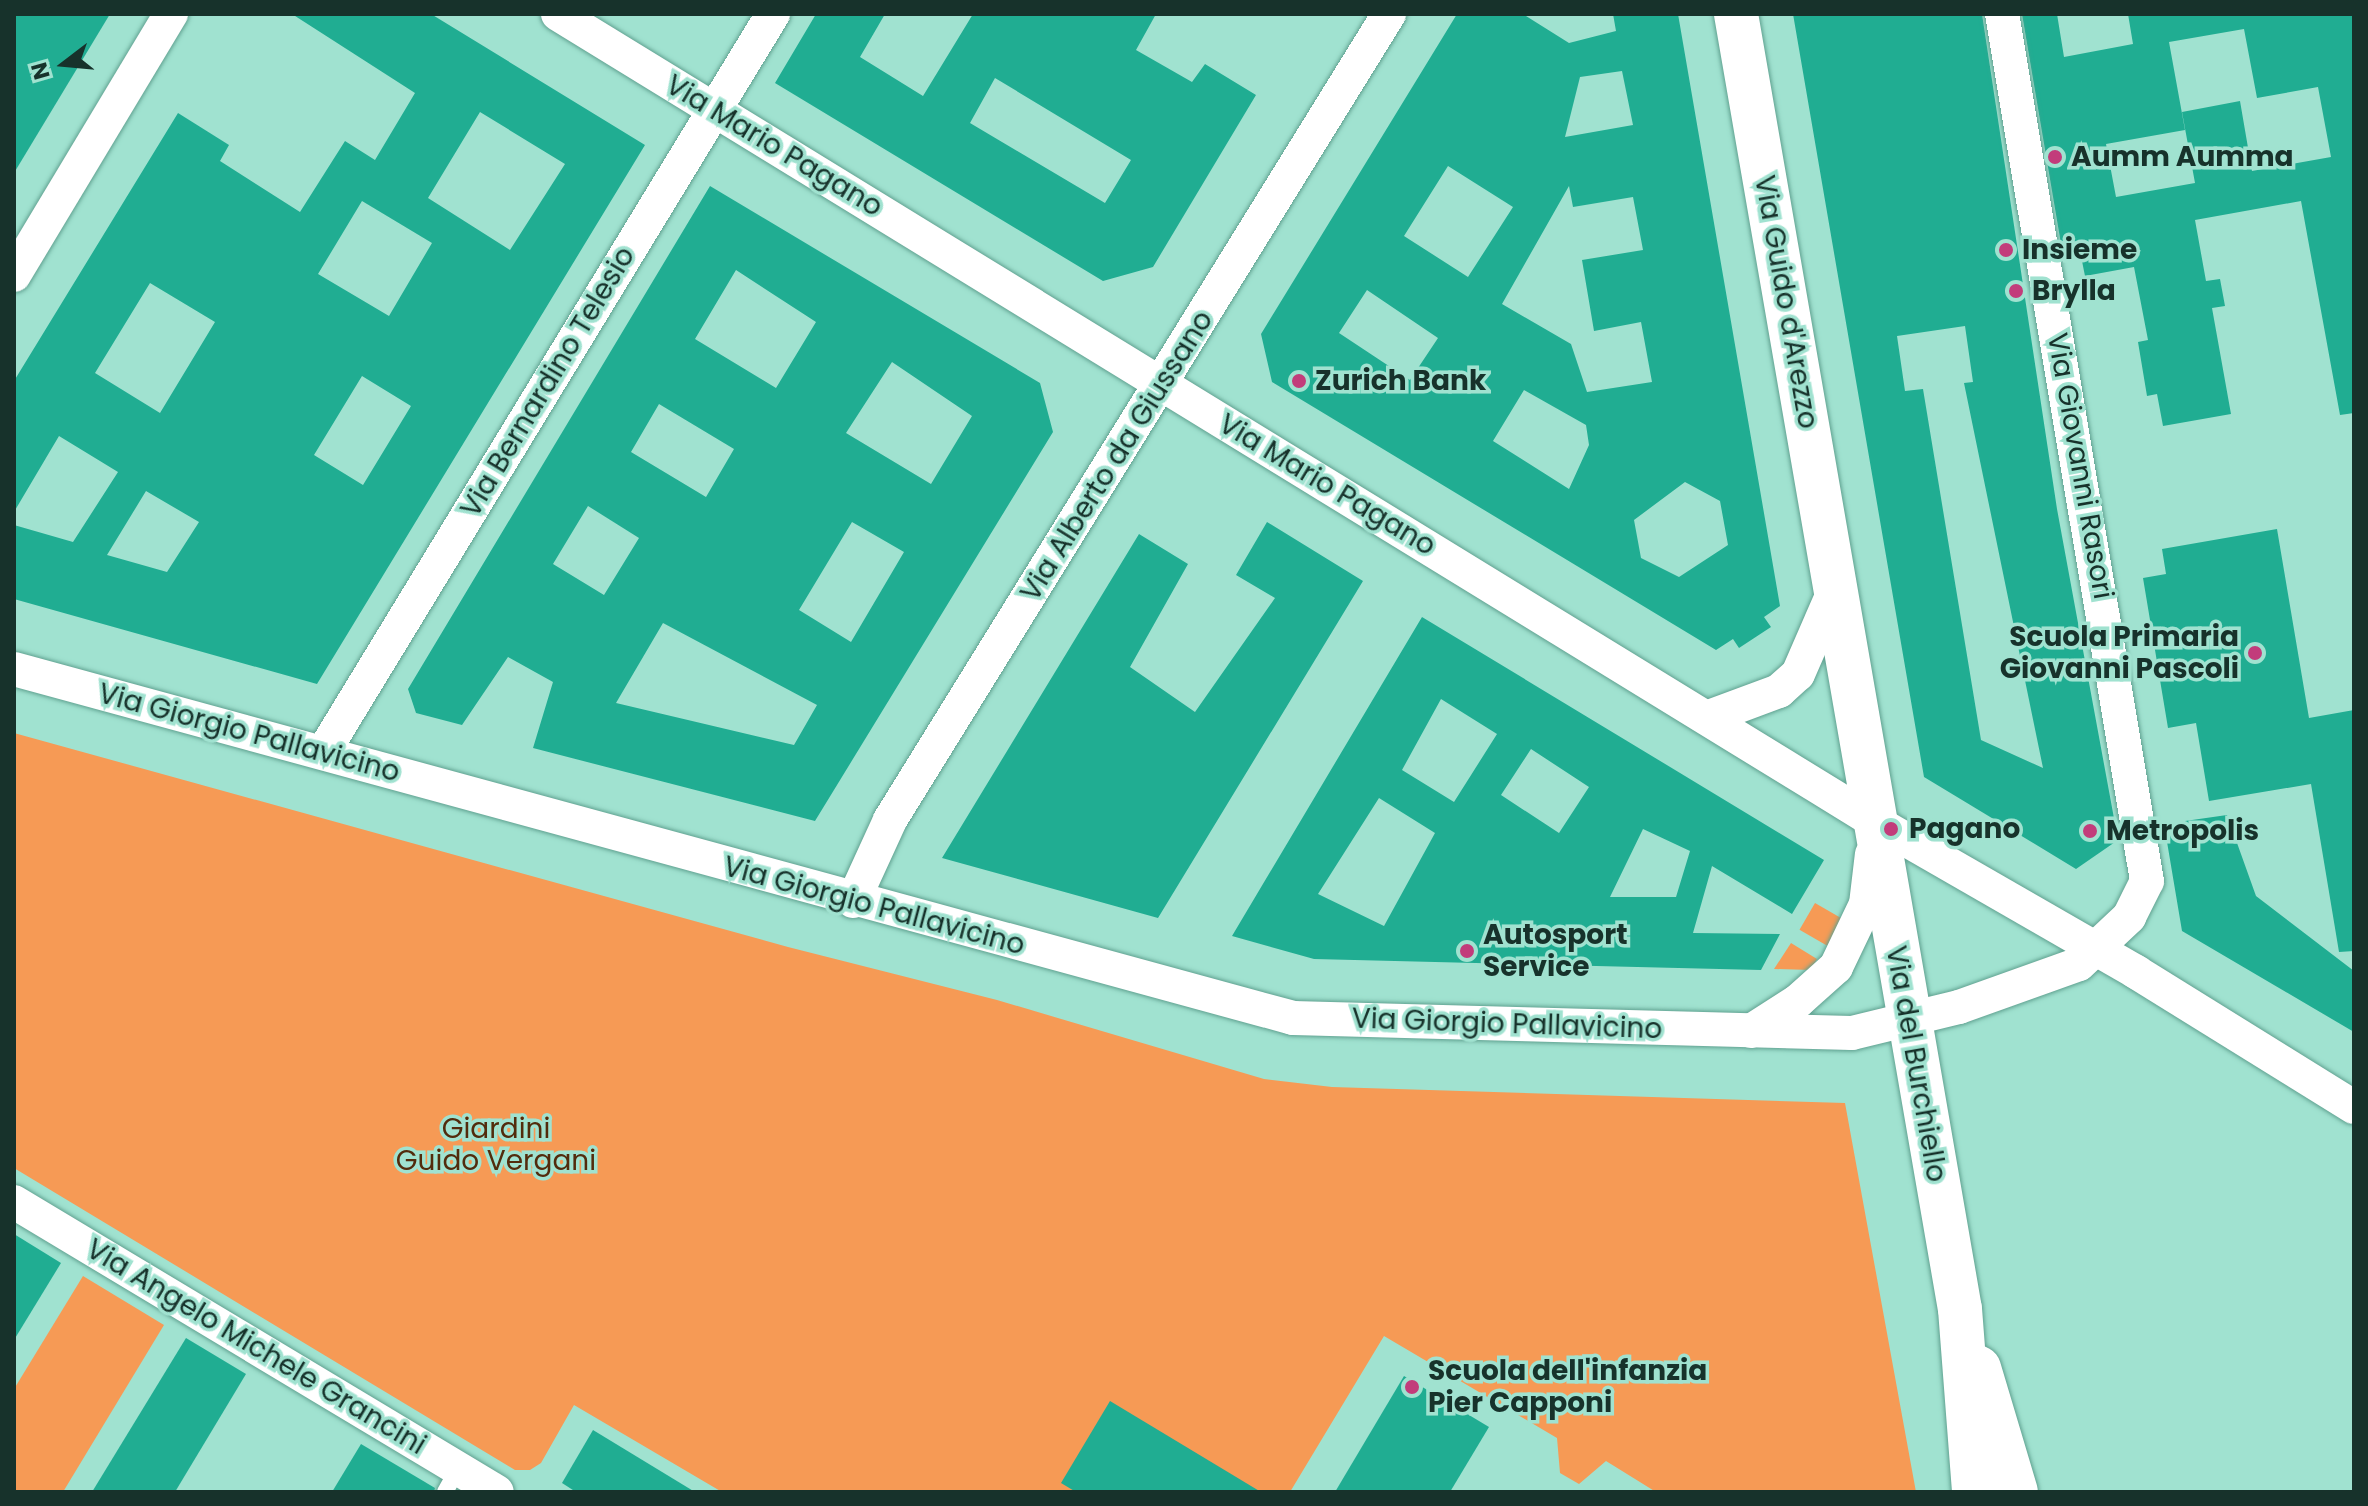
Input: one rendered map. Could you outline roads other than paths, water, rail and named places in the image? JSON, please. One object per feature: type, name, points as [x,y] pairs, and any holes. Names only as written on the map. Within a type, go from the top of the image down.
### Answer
[{"type":"main road","name":"Via Guido d'Arezzo","points":[[1736,14],[1872,820]]},
{"type":"main road","name":"Via del Burchiello","points":[[1872,820],[1960,1309],[1974,1492]]},
{"type":"main road","name":"Via del Burchiello","points":[[1960,1309],[2016,1492]]},
{"type":"street","points":[[14,275],[171,14]]},
{"type":"street","name":"Via Mario Pagano","points":[[558,14],[1709,717],[1872,820],[2099,951],[2354,1107]]},
{"type":"street","name":"Via Bernardino Telesio","points":[[324,751],[773,14]]},
{"type":"street","name":"Via Alberto da Giussano","points":[[853,901],[890,820],[1389,14]]},
{"type":"street","name":"Via Giovanni Rasori","points":[[2002,14],[2147,862],[2140,899],[2099,951]]},
{"type":"street","points":[[1709,717],[1779,691],[1798,674],[1835,589]]},
{"type":"street","name":"Via Giorgio Pallavicino","points":[[14,669],[324,751],[853,901],[1293,1018],[1852,1033],[1907,1022]]},
{"type":"street","points":[[1751,1031],[1798,1001],[1836,967],[1856,935],[1873,874],[1872,820]]},
{"type":"street","points":[[1907,1022],[2043,978],[2099,951]]},
{"type":"street","name":"Via Angelo Michele Grancini","points":[[14,1202],[451,1481],[497,1492]]},
{"type":"place","name":"Aumm Aumma","points":[[2055,157]]},
{"type":"place","name":"Insieme","points":[[2006,250]]},
{"type":"place","name":"Brylla","points":[[2016,291]]},
{"type":"place","name":"Zurich Bank","points":[[1299,381]]},
{"type":"place","name":"Scuola Primaria Giovanni Pascoli","points":[[2255,653]]},
{"type":"place","name":"Pagano","points":[[1891,829]]},
{"type":"place","name":"Metropolis","points":[[2090,831]]},
{"type":"place","name":"Autosport Service","points":[[1467,951]]},
{"type":"place","name":"Scuola dell'infanzia Pier Capponi","points":[[1412,1387]]},
{"type":"park label","name":"Giardini Guido Vergani","points":[[496,1145]]}]
